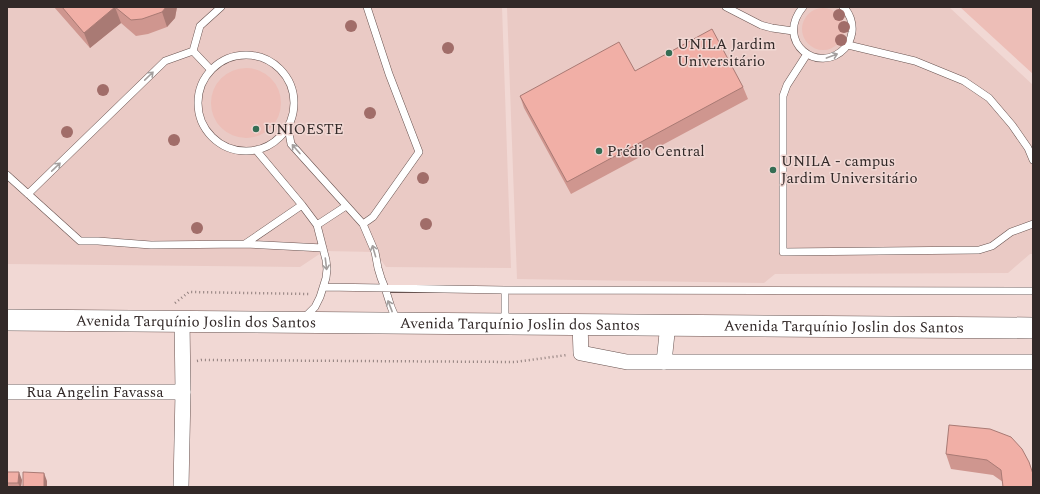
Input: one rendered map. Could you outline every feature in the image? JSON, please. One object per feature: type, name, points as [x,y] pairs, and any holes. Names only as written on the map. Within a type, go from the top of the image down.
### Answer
[{"type":"main road","name":"Avenida Tarquínio Joslin dos Santos","points":[[7,320],[182,320],[1033,328]]},
{"type":"street","points":[[181,487],[183,392],[182,320]]},
{"type":"street","points":[[580,324],[581,353],[628,362],[1033,362]]},
{"type":"street","points":[[664,362],[668,324]]},
{"type":"street","name":"Rua Angelin Favassa","points":[[7,392],[183,392]]},
{"type":"lane","points":[[194,51],[200,26],[222,7]]},
{"type":"lane","points":[[363,224],[372,217],[419,152],[389,74],[367,7]]},
{"type":"lane","points":[[726,7],[761,25],[793,31]]},
{"type":"lane","points":[[803,7],[797,13],[794,22],[793,31],[795,40],[800,48],[807,54],[816,58],[825,59],[842,52],[848,45],[852,36],[853,26],[846,9],[843,7]]},
{"type":"lane","points":[[848,45],[915,61],[964,81],[989,98],[1012,125],[1028,148],[1033,160]]},
{"type":"lane","points":[[194,51],[211,70]]},
{"type":"lane","points":[[28,194],[165,61],[194,51]]},
{"type":"lane","points":[[807,54],[787,85],[783,96],[783,252],[979,250],[992,246],[1011,232],[1033,224]]},
{"type":"lane","points":[[250,55],[262,57],[273,63],[282,70],[293,90],[293,115],[288,127],[279,138],[268,146],[256,150],[243,151],[230,148],[218,142],[208,133],[198,110],[198,98],[201,86],[207,75],[216,66],[227,59],[239,56],[250,55]]},
{"type":"lane","points":[[288,127],[292,144],[363,224],[375,252],[378,268],[390,307],[398,322]]},
{"type":"lane","points":[[256,150],[317,225],[323,248],[327,269],[324,287],[315,306],[308,315],[299,321]]},
{"type":"lane","points":[[7,175],[80,241],[151,245],[245,244],[323,248]]},
{"type":"lane","points":[[245,244],[302,205]]},
{"type":"lane","points":[[317,225],[346,206]]},
{"type":"lane","points":[[324,287],[505,290],[1033,291],[1033,286]]},
{"type":"lane","points":[[505,290],[505,323]]},
{"type":"path","points":[[183,363],[201,360],[516,362],[581,353]]},
{"type":"shaded area","name":"UNIOESTE","points":[[7,7],[502,7],[511,268],[386,267],[375,252],[324,251],[300,267],[7,264]]},
{"type":"shaded area","name":"UNILA - campus Jardim Universitário","points":[[507,7],[949,7],[1033,85],[1033,254],[1030,254],[1008,273],[775,274],[764,283],[517,279]]},
{"type":"shaded area","points":[[960,7],[1033,7],[1033,74]]},
{"type":"shaded area","points":[[819,8],[827,8],[835,11],[841,17],[844,29],[841,41],[835,47],[827,50],[819,50],[811,47],[805,41],[802,33],[802,25],[805,17],[811,11]]},
{"type":"shaded area","points":[[246,68],[259,71],[271,78],[278,90],[281,103],[278,116],[271,128],[259,135],[246,138],[233,135],[221,128],[214,116],[211,103],[214,90],[221,78],[233,71]]},
{"type":"building","points":[[62,7],[115,7],[84,33]]},
{"type":"building","points":[[115,7],[166,7],[162,12],[142,19],[131,20]]},
{"type":"building","name":"Prédio Central","points":[[712,29],[743,87],[567,182],[520,96],[619,42],[635,71]]},
{"type":"building","points":[[949,425],[990,429],[1011,437],[1022,449],[1029,462],[1033,474],[1033,487],[1003,487],[1001,470],[987,460],[946,454]]},
{"type":"building","points":[[7,472],[19,472],[18,483],[7,483]]},
{"type":"building","points":[[23,472],[44,473],[44,487],[23,487]]},
{"type":"place","name":"UNILA Jardim Universitário","points":[[669,53]]},
{"type":"place","name":"UNIOESTE","points":[[256,129]]},
{"type":"place","name":"Prédio Central","points":[[599,151]]},
{"type":"place","name":"UNILA - campus Jardim Universitário","points":[[773,170]]}]
